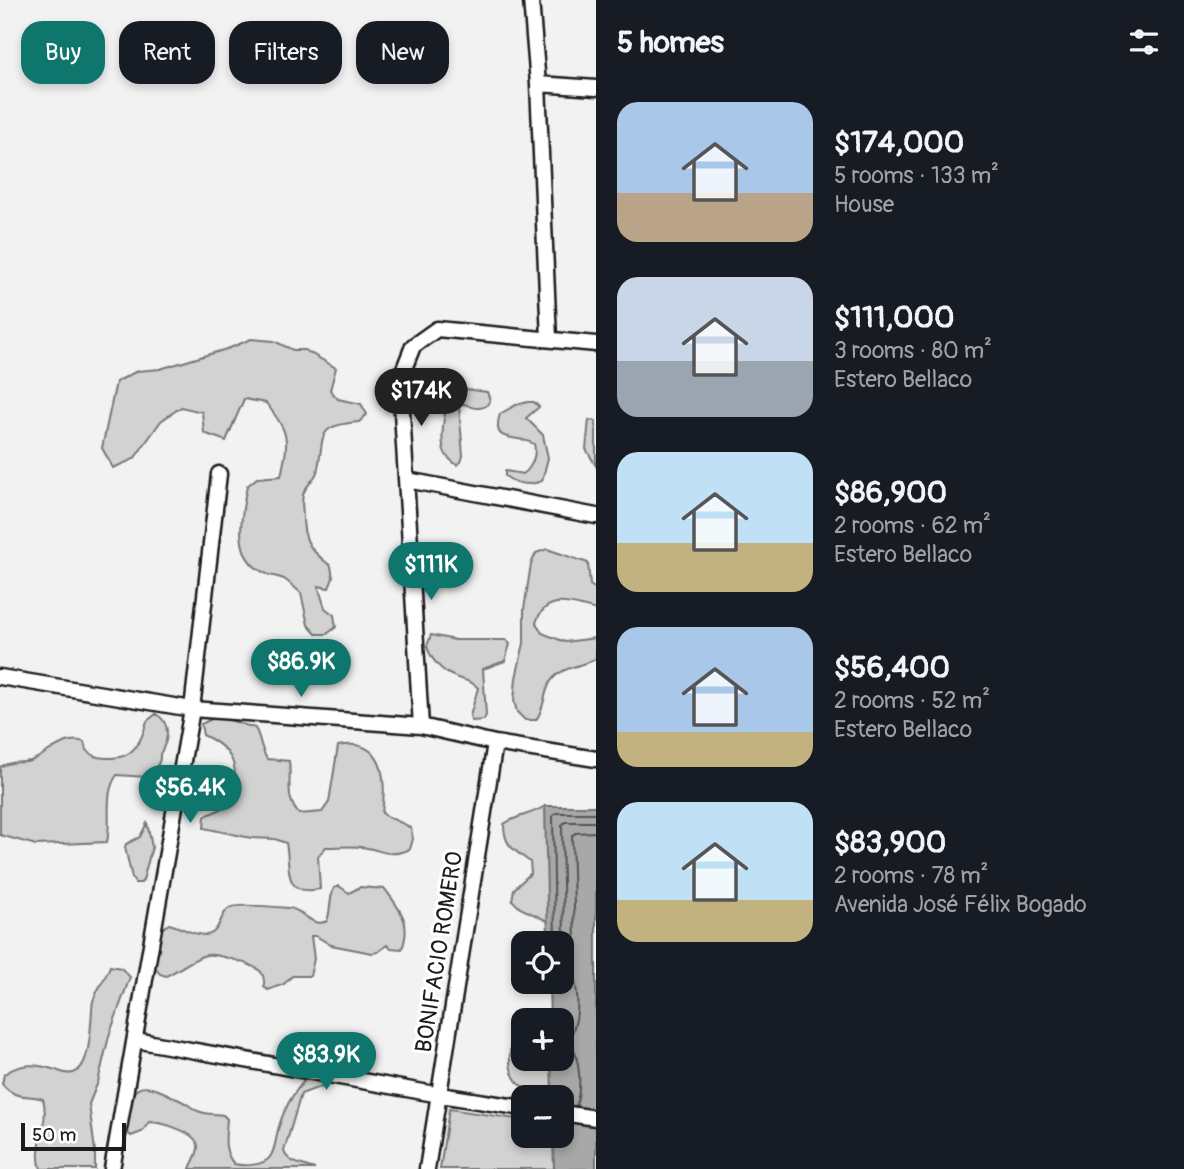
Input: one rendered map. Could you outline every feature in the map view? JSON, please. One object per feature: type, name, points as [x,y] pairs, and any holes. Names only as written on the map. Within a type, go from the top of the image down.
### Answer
[{"type":"street","points":[[531,0],[538,85],[549,339]]},
{"type":"street","points":[[538,85],[596,88]]},
{"type":"street","points":[[421,726],[400,379],[413,346],[437,329],[596,344]]},
{"type":"street","points":[[112,1169],[192,709],[219,474]]},
{"type":"street","points":[[407,480],[596,516]]},
{"type":"street","points":[[0,677],[192,709],[421,726],[495,743],[596,759]]},
{"type":"street","name":"BONIFACIO ROMERO","points":[[427,1169],[495,743]]},
{"type":"street","points":[[135,1040],[511,1106]]},
{"type":"street","points":[[574,1115],[596,1118]]},
{"type":"shaded area","points":[[251,339],[274,341],[293,350],[305,350],[336,368],[330,390],[338,399],[361,404],[367,414],[359,422],[334,426],[324,435],[317,472],[302,498],[303,526],[307,540],[314,551],[331,566],[333,578],[329,588],[318,586],[325,608],[334,615],[336,627],[327,634],[316,634],[308,625],[301,593],[284,579],[265,573],[253,565],[246,556],[243,545],[241,521],[247,486],[257,478],[281,476],[285,453],[286,437],[280,422],[266,403],[244,399],[226,441],[204,433],[202,412],[181,407],[161,421],[134,459],[113,468],[102,448],[116,382],[137,371],[160,369]]},
{"type":"shaded area","points":[[465,389],[487,392],[490,400],[482,407],[475,408],[465,404],[459,406],[463,456],[457,465],[445,452],[443,427],[450,394]]},
{"type":"shaded area","points":[[534,402],[539,407],[526,418],[543,435],[548,458],[542,481],[532,484],[510,479],[505,476],[505,471],[523,474],[531,465],[534,444],[502,435],[498,424],[500,414]]},
{"type":"shaded area","points":[[589,420],[596,421],[596,466],[586,449]]},
{"type":"shaded area","points":[[547,549],[588,563],[590,585],[596,589],[596,610],[569,603],[553,604],[546,607],[536,623],[542,633],[565,642],[596,638],[596,659],[556,675],[551,680],[536,720],[525,720],[517,712],[514,701],[524,643],[524,609],[531,564],[536,553]]},
{"type":"shaded area","points":[[431,635],[455,640],[506,640],[510,644],[505,661],[483,669],[484,720],[472,721],[470,716],[478,688],[449,674],[437,664],[427,646]]},
{"type":"shaded area","points":[[156,714],[164,722],[167,732],[159,761],[146,777],[117,775],[110,790],[107,842],[36,845],[0,835],[0,767],[33,760],[70,741],[84,742],[86,750],[95,756],[104,758],[126,755],[136,747],[147,721]]},
{"type":"shaded area","points":[[223,718],[255,728],[267,759],[289,761],[290,795],[299,814],[322,812],[329,802],[338,746],[353,745],[365,748],[379,763],[382,774],[382,813],[411,828],[413,839],[410,849],[390,853],[361,847],[326,847],[318,856],[320,889],[308,890],[294,885],[289,871],[286,843],[204,828],[205,816],[226,807],[234,784],[234,765],[230,756],[215,741],[203,735],[201,724]]},
{"type":"shaded area","points":[[545,806],[564,821],[562,931],[557,931],[554,924],[520,908],[512,900],[514,889],[531,873],[530,862],[508,842],[504,824]]},
{"type":"shaded area","points":[[147,823],[152,847],[143,880],[141,883],[135,883],[125,847],[140,837]]},
{"type":"shaded area","points":[[339,886],[349,893],[360,887],[385,889],[400,910],[405,924],[402,949],[387,945],[372,953],[331,945],[311,936],[314,959],[310,976],[292,976],[284,984],[268,990],[264,987],[260,971],[225,957],[206,955],[166,976],[160,974],[153,965],[158,931],[169,924],[196,934],[210,934],[217,928],[229,908],[248,906],[294,909],[312,921],[322,923],[327,921],[332,892]]},
{"type":"shaded area","points":[[110,966],[121,968],[130,977],[89,1104],[95,1169],[41,1169],[39,1152],[45,1117],[43,1099],[12,1093],[2,1084],[4,1074],[17,1067],[30,1065],[69,1074],[79,1069],[87,1052],[93,1001]]},
{"type":"shaded area","points":[[314,1071],[332,1080],[301,1094],[284,1151],[292,1161],[315,1169],[190,1169],[198,1147],[186,1132],[149,1122],[142,1132],[131,1136],[127,1132],[130,1100],[135,1092],[149,1087],[199,1111],[223,1115],[227,1119],[226,1148],[230,1159],[234,1164],[258,1164],[272,1154],[279,1126],[289,1103],[297,1089]]},
{"type":"shaded area","points":[[512,1071],[557,1071],[563,1085],[521,1085]]},
{"type":"shaded area","points":[[449,1109],[511,1118],[511,1148],[570,1148],[583,1169],[440,1169]]},
{"type":"water","points":[[545,806],[596,806],[596,1169],[554,1169],[553,1148],[574,1148],[574,1085],[552,1085],[551,1071],[574,1071],[574,1008],[550,1008],[549,994],[574,994],[574,931],[548,931]]}]
